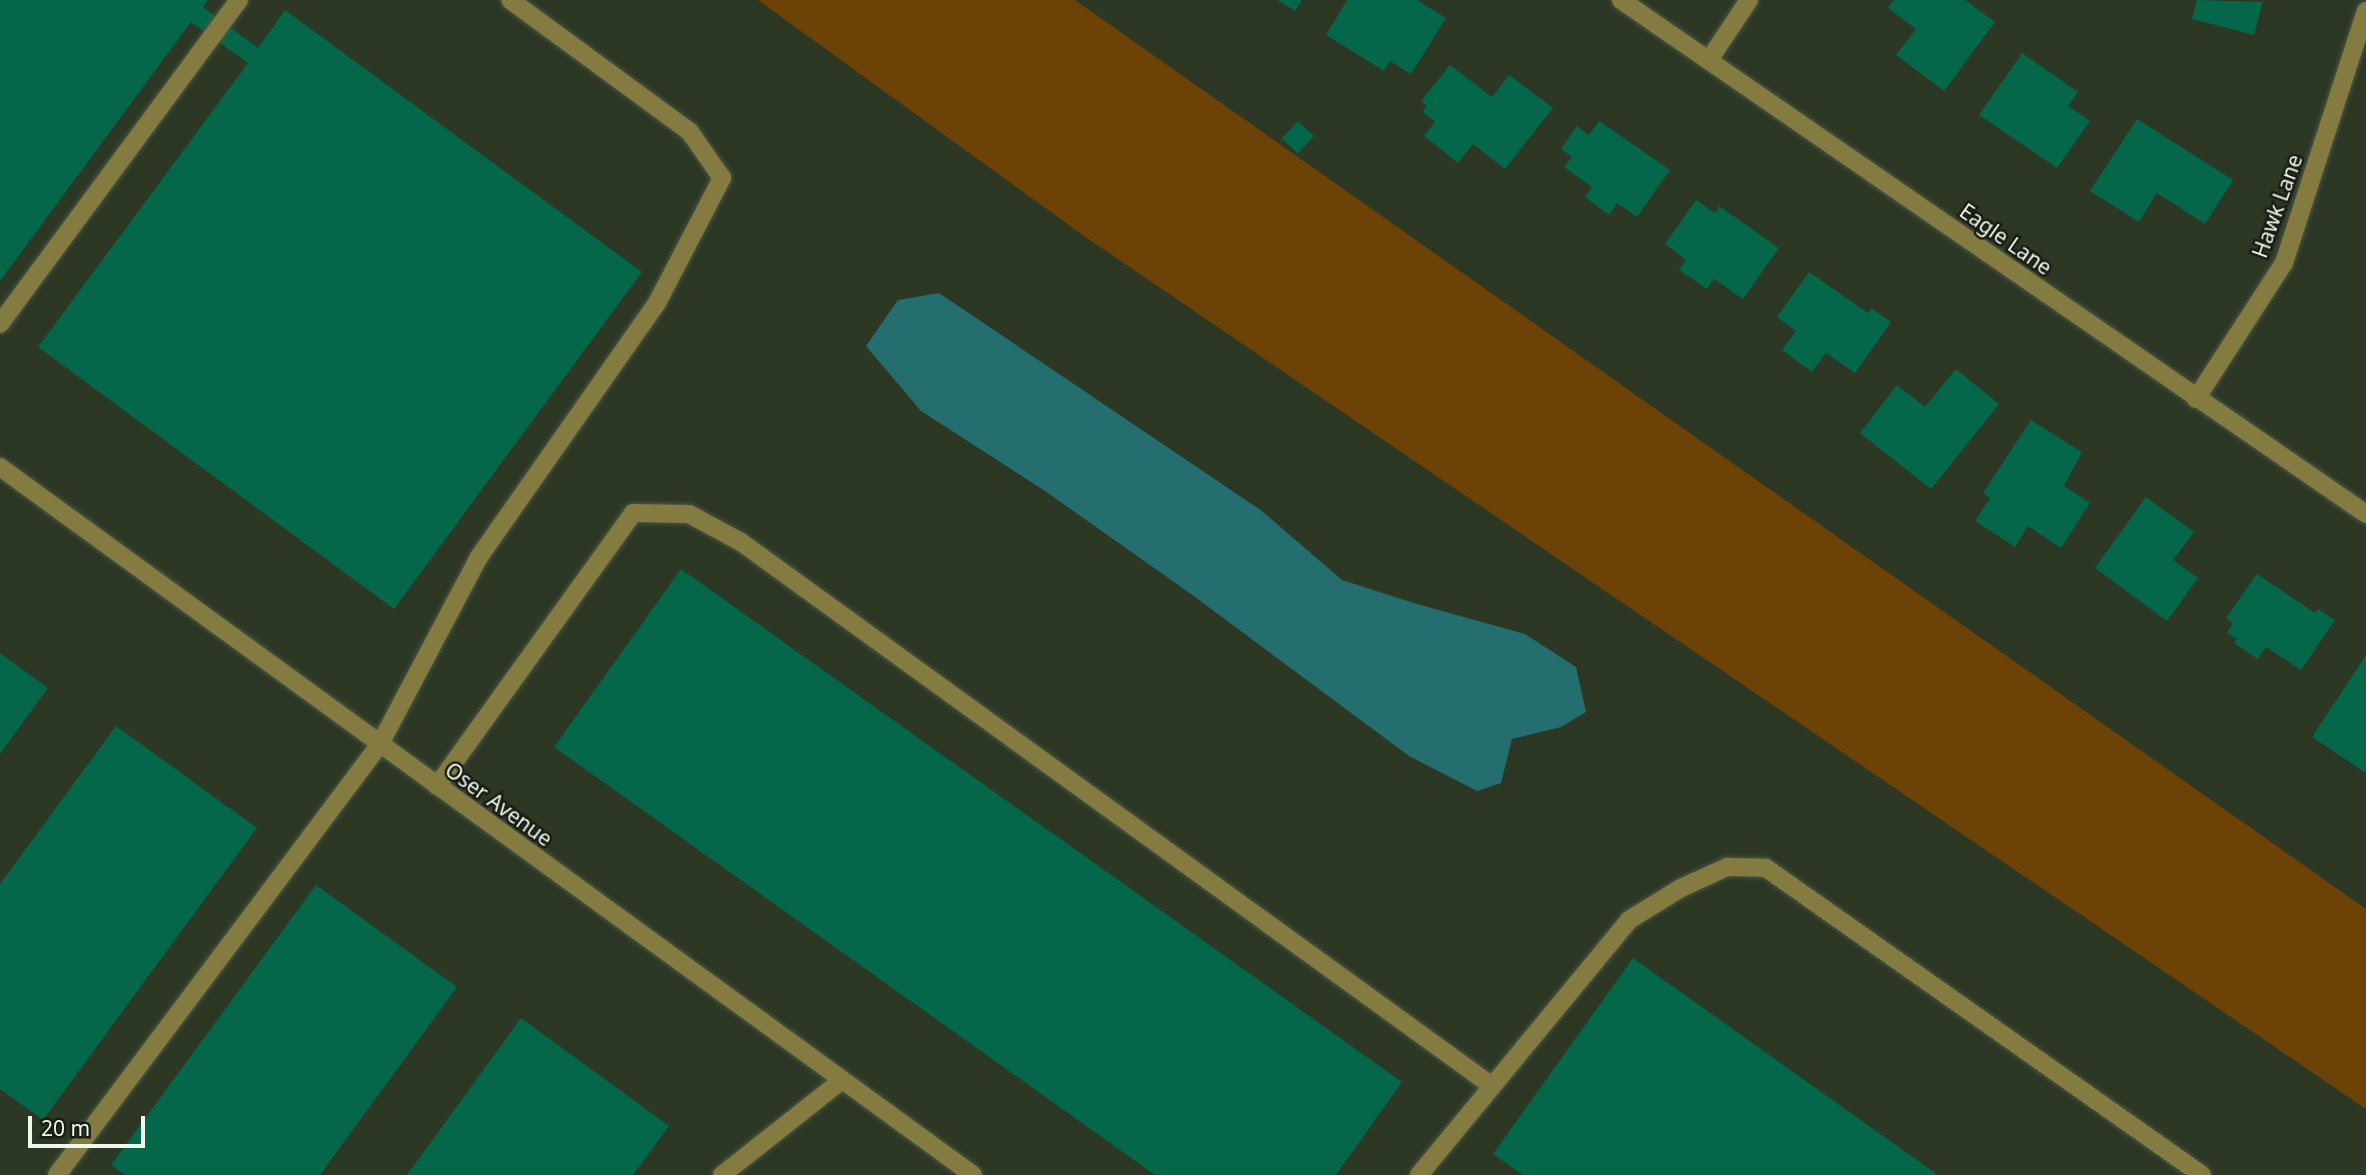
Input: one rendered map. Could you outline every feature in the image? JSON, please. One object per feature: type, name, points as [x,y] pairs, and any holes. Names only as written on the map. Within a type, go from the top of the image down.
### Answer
[{"type":"street","points":[[0,324],[239,0]]},
{"type":"street","points":[[57,1175],[380,744],[479,557],[658,301],[722,178],[690,132],[510,0]]},
{"type":"street","name":"Eagle Lane","points":[[1621,0],[2366,514]]},
{"type":"street","points":[[1709,60],[1749,0]]},
{"type":"street","name":"Hawk Lane","points":[[2196,399],[2284,263],[2366,11]]},
{"type":"street","name":"Oser Avenue","points":[[0,467],[973,1175]]},
{"type":"street","points":[[437,786],[633,513],[689,514],[741,542],[1492,1086]]},
{"type":"street","points":[[1419,1175],[1629,920],[1681,888],[1727,867],[1766,869],[2189,1171]]},
{"type":"street","points":[[722,1175],[841,1081]]},
{"type":"shaded area","points":[[758,0],[1075,0],[2366,909],[2366,1109],[1084,236]]},
{"type":"water","points":[[939,293],[1262,511],[1342,580],[1525,634],[1576,667],[1586,712],[1561,727],[1512,739],[1501,783],[1477,791],[1409,756],[1191,594],[1045,491],[921,411],[866,346],[898,300]]},
{"type":"building","points":[[0,0],[208,0],[203,7],[258,48],[285,10],[642,272],[394,609],[38,347],[248,63],[191,22],[0,281]]},
{"type":"building","points":[[1277,0],[1302,0],[1295,11]]},
{"type":"building","points":[[1347,0],[1417,0],[1446,18],[1411,74],[1390,61],[1384,71],[1326,35]]},
{"type":"building","points":[[1894,0],[1965,0],[1995,22],[1944,91],[1896,55],[1916,29],[1888,8]]},
{"type":"building","points":[[2197,0],[2263,2],[2254,35],[2192,19]]},
{"type":"building","points":[[2022,53],[2078,92],[2068,106],[2090,121],[2057,168],[1979,115]]},
{"type":"building","points":[[1450,65],[1492,97],[1509,75],[1553,108],[1505,169],[1473,144],[1458,163],[1424,136],[1435,122],[1423,112],[1427,106],[1421,101]]},
{"type":"building","points":[[2137,119],[2233,180],[2205,224],[2157,193],[2139,222],[2090,191]]},
{"type":"building","points":[[1298,121],[1314,136],[1298,154],[1282,139]]},
{"type":"building","points":[[1599,121],[1670,170],[1637,217],[1617,203],[1609,215],[1585,197],[1592,187],[1564,167],[1572,157],[1561,149],[1577,126],[1589,135]]},
{"type":"building","points":[[1696,200],[1715,213],[1719,206],[1779,248],[1743,299],[1714,279],[1707,289],[1679,270],[1686,260],[1665,244]]},
{"type":"building","points":[[1809,272],[1868,313],[1871,308],[1891,322],[1855,373],[1826,353],[1812,372],[1782,350],[1796,331],[1777,317]]},
{"type":"building","points":[[1956,369],[1999,404],[1931,489],[1860,433],[1897,385],[1925,407]]},
{"type":"building","points":[[2031,420],[2082,452],[2064,486],[2090,503],[2061,548],[2028,526],[2015,547],[1975,521],[1990,498],[1983,493]]},
{"type":"building","points":[[2146,497],[2194,532],[2173,560],[2198,578],[2167,621],[2095,568]]},
{"type":"building","points":[[681,569],[1402,1082],[1336,1175],[1155,1175],[554,747]]},
{"type":"building","points":[[2257,574],[2315,613],[2318,609],[2335,620],[2301,670],[2266,647],[2258,659],[2234,643],[2237,639],[2227,633],[2233,623],[2226,618]]},
{"type":"building","points":[[0,653],[48,688],[0,754]]},
{"type":"building","points":[[2366,655],[2366,773],[2312,737]]},
{"type":"building","points":[[116,726],[257,828],[43,1120],[0,1089],[0,884]]},
{"type":"building","points":[[316,885],[457,987],[320,1175],[125,1175],[111,1165]]},
{"type":"building","points":[[1633,958],[1938,1175],[1523,1175],[1493,1154]]},
{"type":"building","points":[[521,1018],[669,1126],[633,1175],[407,1175]]}]
